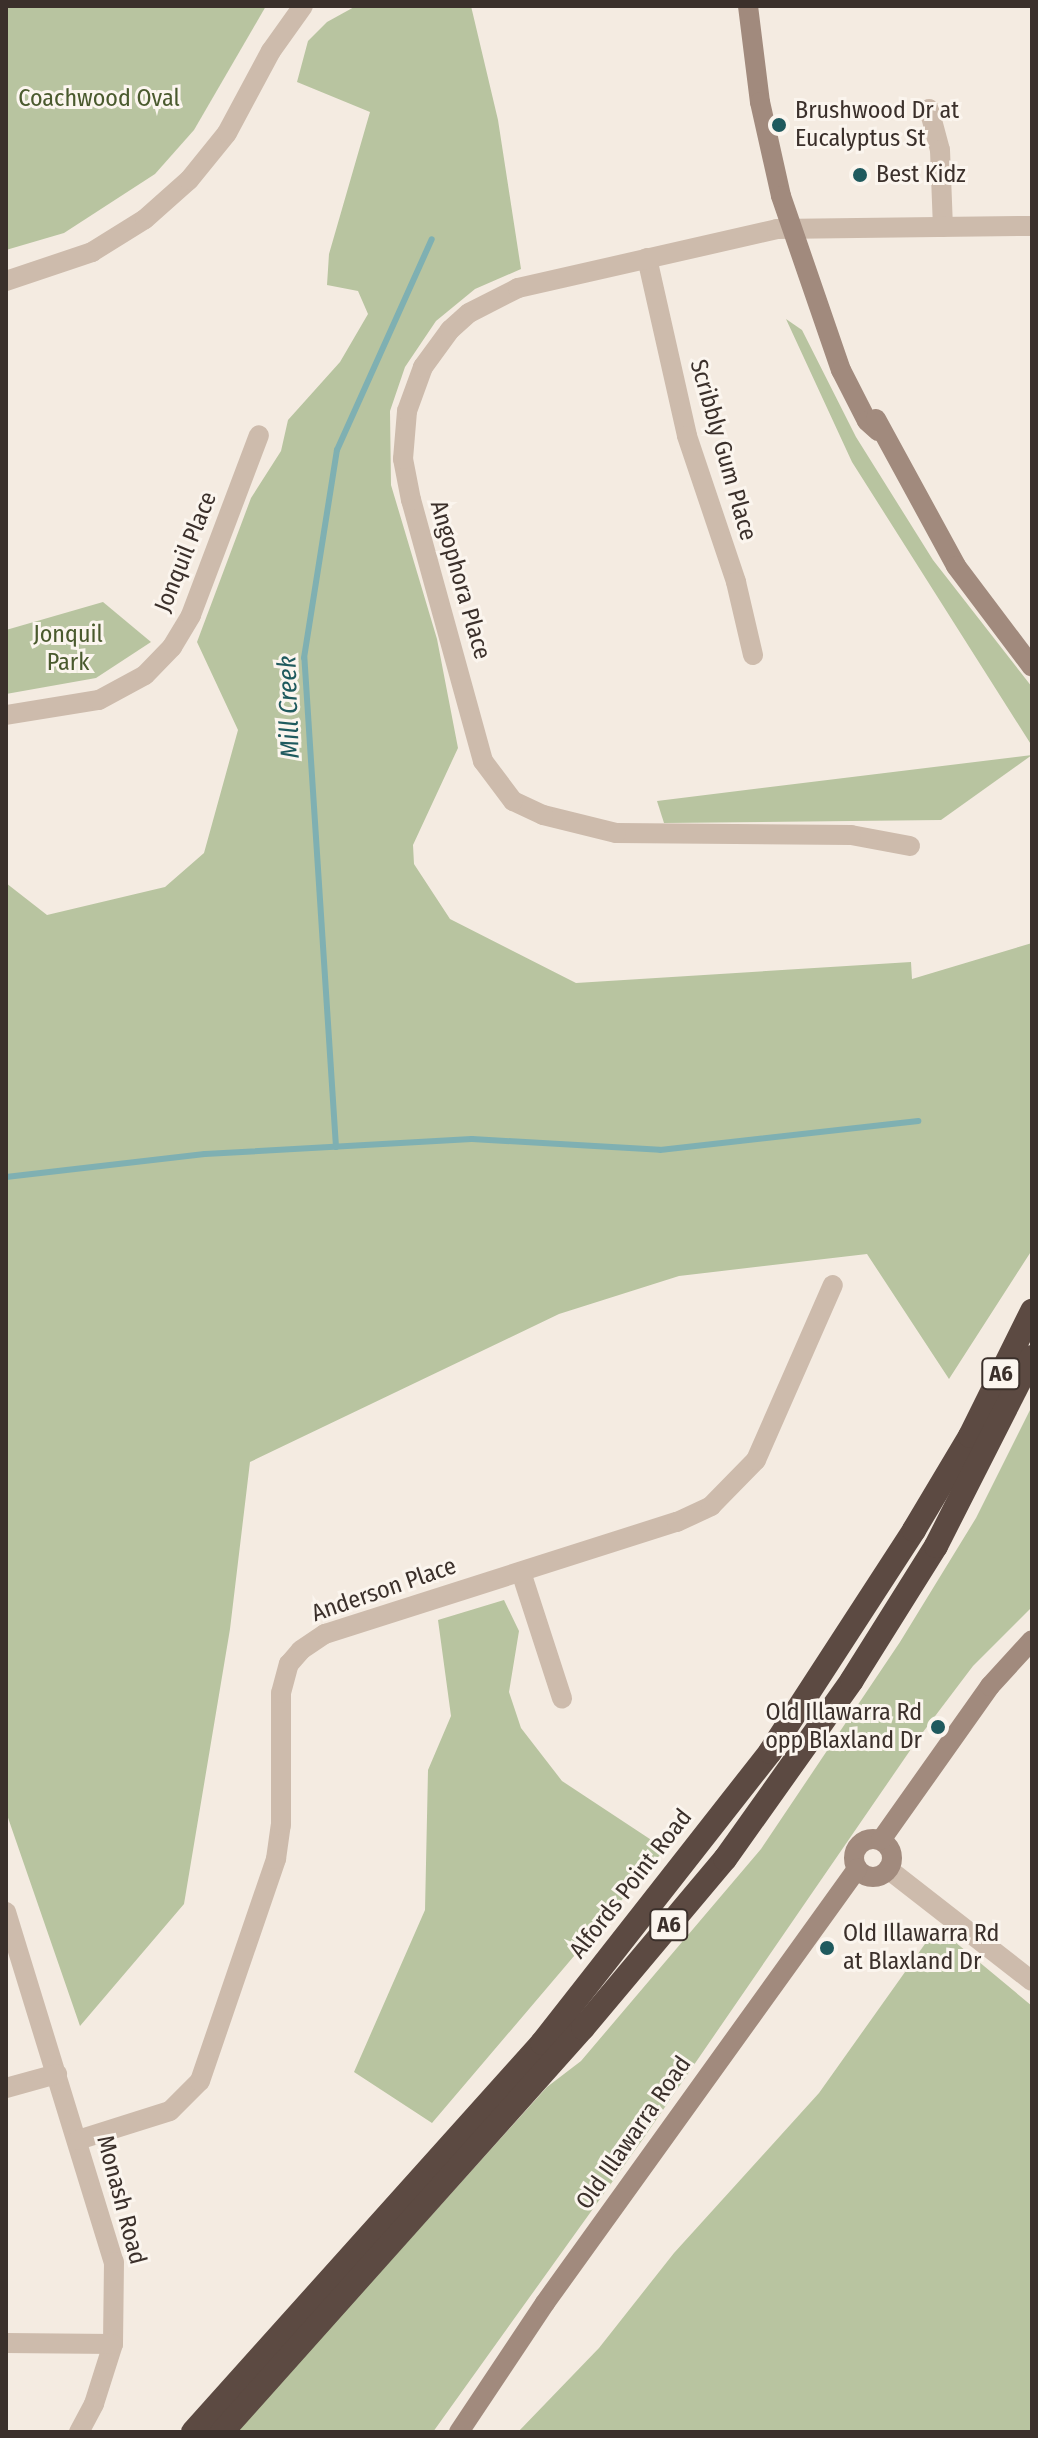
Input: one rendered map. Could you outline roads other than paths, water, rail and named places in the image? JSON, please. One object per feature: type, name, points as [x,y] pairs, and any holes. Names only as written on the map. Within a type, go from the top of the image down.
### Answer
[{"type":"highway","name":"Alfords Point Road","points":[[193,2432],[542,2043],[770,1752],[922,1517],[1032,1311]]},
{"type":"highway","name":"A6","points":[[222,2432],[583,2028],[725,1859],[852,1680],[936,1546],[1032,1357]]},
{"type":"street","points":[[6,281],[92,252],[178,191],[227,133],[271,51],[303,6]]},
{"type":"street","points":[[748,6],[768,145],[793,228],[840,358],[851,367],[878,431],[945,541],[956,566],[1032,667]]},
{"type":"street","points":[[929,109],[940,150],[943,227]]},
{"type":"street","name":"Angophora Place","points":[[910,846],[851,835],[616,833],[527,809],[501,790],[483,761],[405,479],[403,436],[414,387],[450,330],[493,298],[543,281],[793,228],[1032,226]]},
{"type":"street","name":"Scribbly Gum Place","points":[[647,258],[687,436],[736,582],[753,655]]},
{"type":"street","name":"Jonquil Place","points":[[6,715],[107,696],[145,675],[172,647],[191,615],[259,435]]},
{"type":"street","points":[[945,541],[1032,645]]},
{"type":"street","name":"Anderson Place","points":[[78,2140],[170,2111],[200,2081],[276,1859],[281,1825],[281,1693],[289,1664],[325,1634],[686,1519],[728,1493],[756,1460],[833,1285]]},
{"type":"street","points":[[521,1572],[562,1698]]},
{"type":"street","points":[[888,1869],[873,1877],[857,1869],[854,1853],[860,1843],[881,1840],[990,1686],[1032,1640]]},
{"type":"street","points":[[881,1840],[891,1853],[888,1869]]},
{"type":"street","name":"Old Illawarra Road","points":[[459,2432],[538,2312],[857,1869]]},
{"type":"street","points":[[888,1869],[1032,1981]]},
{"type":"street","name":"Monash Road","points":[[6,1912],[114,2262],[113,2344],[94,2404],[79,2432]]},
{"type":"street","points":[[6,2088],[57,2074]]},
{"type":"street","points":[[6,2343],[113,2344]]},
{"type":"waterway","name":"Mill Creek","points":[[336,1147],[304,658],[337,450],[432,239]]},
{"type":"waterway","points":[[6,1177],[205,1154],[472,1139],[660,1150],[918,1121]]},
{"type":"place","name":"Brushwood Dr at Eucalyptus St","points":[[779,125]]},
{"type":"place","name":"Best Kidz","points":[[860,175]]},
{"type":"place","name":"Old Illawarra Rd opp Blaxland Dr","points":[[938,1727]]},
{"type":"place","name":"Old Illawarra Rd at Blaxland Dr","points":[[827,1948]]},
{"type":"park label","name":"Coachwood Oval","points":[[99,99]]},
{"type":"park label","name":"Jonquil Park","points":[[68,649]]}]
